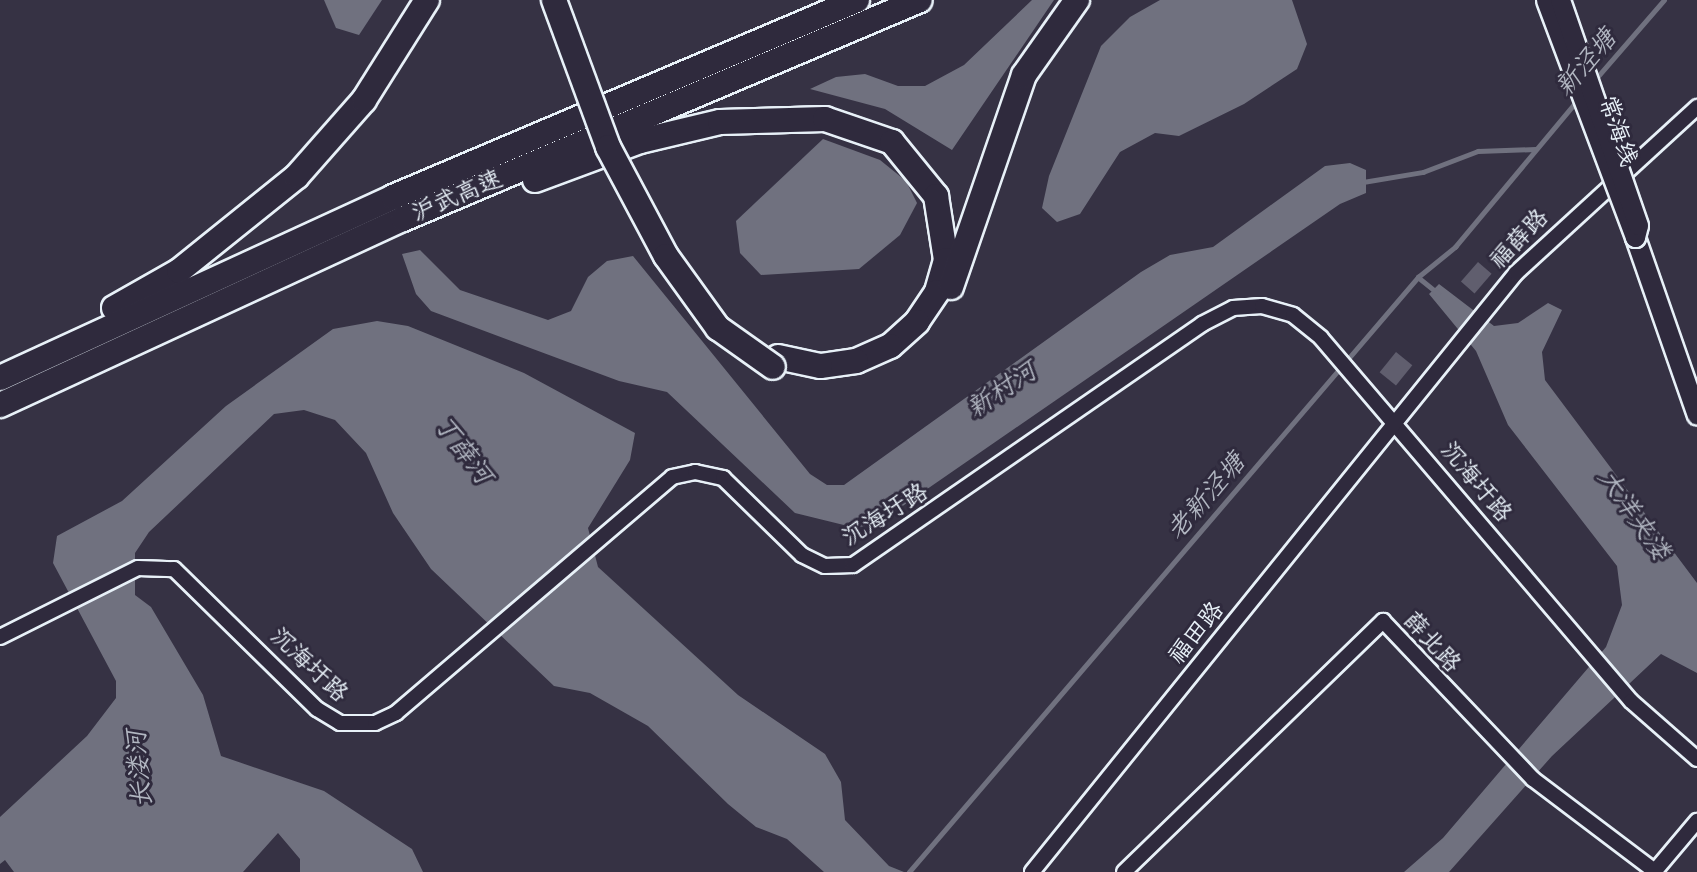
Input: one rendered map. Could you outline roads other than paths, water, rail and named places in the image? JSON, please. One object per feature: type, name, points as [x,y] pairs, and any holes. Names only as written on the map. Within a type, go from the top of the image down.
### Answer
[{"type":"highway","points":[[0,364],[179,271],[258,211],[332,140],[353,115],[426,0]]},
{"type":"highway","points":[[554,0],[608,147],[666,256],[718,328],[775,362],[821,378],[861,372],[898,354],[926,329],[960,266],[1024,75],[1077,0]]},
{"type":"highway","points":[[279,276],[640,141],[720,121],[790,116],[859,126],[892,142],[936,196],[946,260],[937,292],[917,322],[890,346],[856,361],[820,366],[775,362],[726,321],[674,249],[618,142],[565,0]]},
{"type":"highway","name":"沪武高速","points":[[0,405],[279,276],[363,223],[393,197],[857,0]]},
{"type":"highway","name":"沪武高速","points":[[0,378],[363,223],[403,219],[920,0]]},
{"type":"main road","name":"常海线","points":[[1546,0],[1635,237],[1697,415]]},
{"type":"main road","name":"常海线","points":[[1560,0],[1638,225],[1635,237]]},
{"type":"street","name":"福薛路","points":[[1394,422],[1486,308],[1555,234],[1697,107]]},
{"type":"street","name":"沉海圩路","points":[[0,637],[129,572],[149,566],[183,574],[317,709],[351,726],[396,713],[617,519],[672,477],[708,474],[735,484],[802,555],[825,566],[853,565],[1219,314],[1246,306],[1278,309],[1309,327],[1394,422],[1623,691],[1697,759]]},
{"type":"street","name":"福田路","points":[[1032,872],[1394,422]]},
{"type":"street","name":"薛北路","points":[[1124,872],[1383,621],[1533,779],[1655,872]]},
{"type":"street","points":[[1655,872],[1697,821]]},
{"type":"water","points":[[324,0],[382,0],[359,35],[336,28]]},
{"type":"water","points":[[1032,0],[1054,0],[952,150],[885,109],[810,89],[836,77],[865,74],[898,86],[925,86],[964,65]]},
{"type":"water","points":[[1160,0],[1292,0],[1307,44],[1297,69],[1244,104],[1179,136],[1155,133],[1120,152],[1080,214],[1057,222],[1042,208],[1049,176],[1101,46],[1130,17]]},
{"type":"water","points":[[823,139],[880,160],[906,181],[917,203],[900,235],[859,269],[761,275],[740,253],[736,221]]},
{"type":"water","points":[[1350,163],[1366,170],[1366,193],[1340,204],[878,523],[856,528],[795,513],[667,392],[619,381],[431,311],[416,294],[402,254],[420,250],[460,290],[548,320],[571,311],[588,277],[607,261],[633,256],[810,474],[827,485],[844,485],[1141,272],[1170,255],[1213,247],[1325,166]]},
{"type":"water","points":[[1439,284],[1494,326],[1518,323],[1548,303],[1562,310],[1542,352],[1545,380],[1697,583],[1697,673],[1661,654],[1552,756],[1449,872],[1404,872],[1443,838],[1606,647],[1622,605],[1617,566],[1508,425],[1476,351],[1429,294]]},
{"type":"water","points":[[377,321],[408,326],[524,373],[635,433],[630,460],[588,528],[598,567],[738,695],[825,754],[841,782],[845,820],[889,866],[904,872],[824,872],[787,839],[756,827],[728,804],[648,726],[590,693],[554,686],[431,569],[393,513],[366,453],[335,420],[304,410],[274,414],[149,532],[135,553],[135,595],[151,607],[203,695],[221,756],[324,791],[412,849],[423,872],[300,872],[300,859],[278,833],[243,872],[14,872],[5,860],[0,864],[0,817],[87,736],[116,698],[116,681],[53,563],[57,536],[122,501],[226,406],[333,329]]},
{"type":"waterway","name":"新泾塘","points":[[1593,82],[1664,0]]},
{"type":"waterway","name":"老新泾塘","points":[[909,872],[1418,277],[1455,247],[1576,102]]},
{"type":"waterway","name":"新村河","points":[[1363,182],[1423,172],[1478,151],[1535,149]]},
{"type":"waterway","name":"大洋夹溇","points":[[1418,277],[1438,293]]},
{"type":"water label","name":"丁薛河","points":[[464,449]]},
{"type":"water label","name":"长溇河","points":[[138,769]]}]
